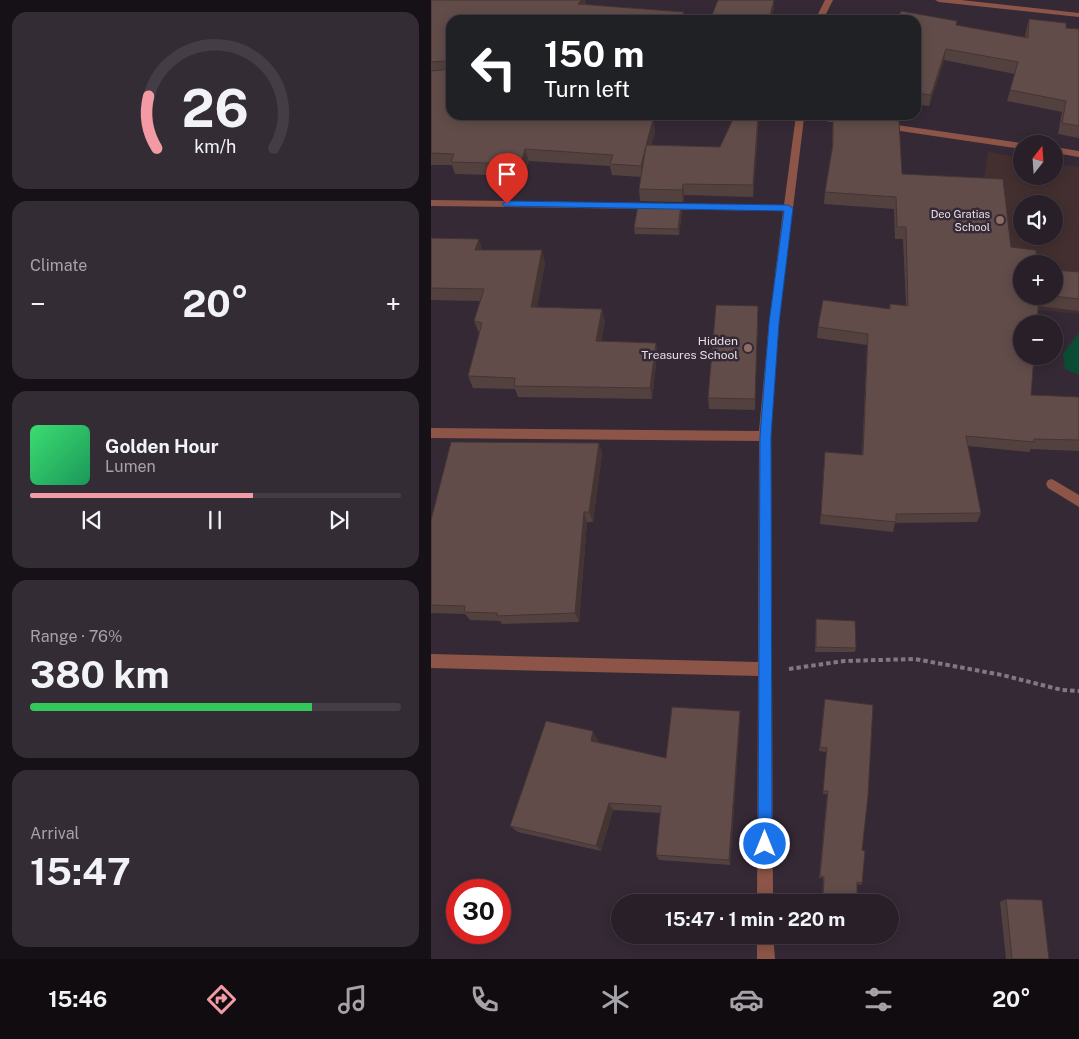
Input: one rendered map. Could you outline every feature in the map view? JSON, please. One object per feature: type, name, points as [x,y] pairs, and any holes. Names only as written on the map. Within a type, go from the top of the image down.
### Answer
[{"type":"street","points":[[822,15],[829,0]]},
{"type":"street","points":[[939,0],[1079,15]]},
{"type":"street","points":[[765,894],[765,436],[774,323],[801,120]]},
{"type":"street","points":[[837,120],[1013,145]]},
{"type":"street","points":[[1063,151],[1079,154]]},
{"type":"street","points":[[431,203],[788,208]]},
{"type":"street","points":[[431,433],[765,436]]},
{"type":"street","points":[[1052,484],[1079,502]]},
{"type":"street","points":[[431,661],[764,669]]},
{"type":"street","points":[[765,944],[766,959]]},
{"type":"path","points":[[764,669],[807,668],[844,661],[915,659],[1002,675],[1046,687],[1079,691]]},
{"type":"shaded area","name":"Deo Gratias School","points":[[988,152],[1013,156],[1013,185],[1063,185],[1063,165],[1079,167],[1079,314],[964,302]]},
{"type":"green space","points":[[1079,332],[1079,375],[1065,369],[1063,354]]},
{"type":"building","points":[[431,0],[581,0],[578,4],[684,12],[683,15],[446,15],[446,61],[431,62]]},
{"type":"building","points":[[718,0],[774,0],[770,15],[712,15]]},
{"type":"building","points":[[901,11],[957,21],[956,25],[1028,38],[1029,19],[1066,23],[1066,28],[1079,29],[1079,126],[1062,123],[1066,101],[1010,90],[1018,62],[946,49],[931,95],[921,94],[921,15],[899,15]]},
{"type":"building","points":[[446,69],[446,120],[653,120],[646,145],[720,147],[733,120],[758,120],[753,185],[683,184],[682,190],[639,189],[646,146],[641,166],[610,164],[613,155],[525,149],[521,164],[451,162],[454,154],[431,153],[431,71]]},
{"type":"building","points":[[833,120],[899,121],[902,174],[1003,179],[1011,247],[1036,250],[1036,255],[1013,255],[1013,305],[1038,305],[1038,315],[1013,315],[1013,365],[1033,365],[1031,395],[1079,397],[1079,440],[1034,439],[1034,442],[966,436],[981,513],[896,514],[896,522],[821,515],[825,452],[863,455],[868,334],[818,327],[823,300],[890,309],[890,304],[908,306],[906,227],[897,227],[896,197],[825,192],[833,144]]},
{"type":"building","points":[[638,205],[681,205],[678,229],[634,228]]},
{"type":"building","points":[[431,238],[479,239],[475,250],[542,250],[531,307],[602,309],[596,341],[656,343],[650,388],[514,386],[515,378],[468,376],[482,323],[474,321],[484,289],[431,288]]},
{"type":"building","points":[[1063,271],[1079,272],[1079,299],[1063,297]]},
{"type":"building","points":[[716,305],[758,306],[755,399],[708,398]]},
{"type":"building","points":[[451,442],[599,443],[589,512],[584,512],[575,613],[497,616],[497,613],[464,612],[465,606],[431,605],[431,520]]},
{"type":"building","points":[[816,619],[855,621],[856,648],[816,647]]},
{"type":"building","points":[[825,699],[873,705],[868,796],[862,850],[865,851],[862,883],[857,882],[857,894],[823,894],[824,877],[820,876],[828,791],[823,791],[827,748],[820,747]]},
{"type":"building","points":[[672,707],[740,711],[729,860],[656,855],[661,806],[609,803],[596,846],[510,826],[546,721],[593,731],[591,741],[666,758]]},
{"type":"building","points":[[1006,899],[1042,900],[1049,959],[1012,959]]},
{"type":"place","name":"Deo Gratias School","points":[[1000,220]]},
{"type":"place","name":"Hidden Treasures School","points":[[748,348]]},
{"type":"route","points":[[507,204],[788,208],[774,323],[765,436],[765,844]]}]
